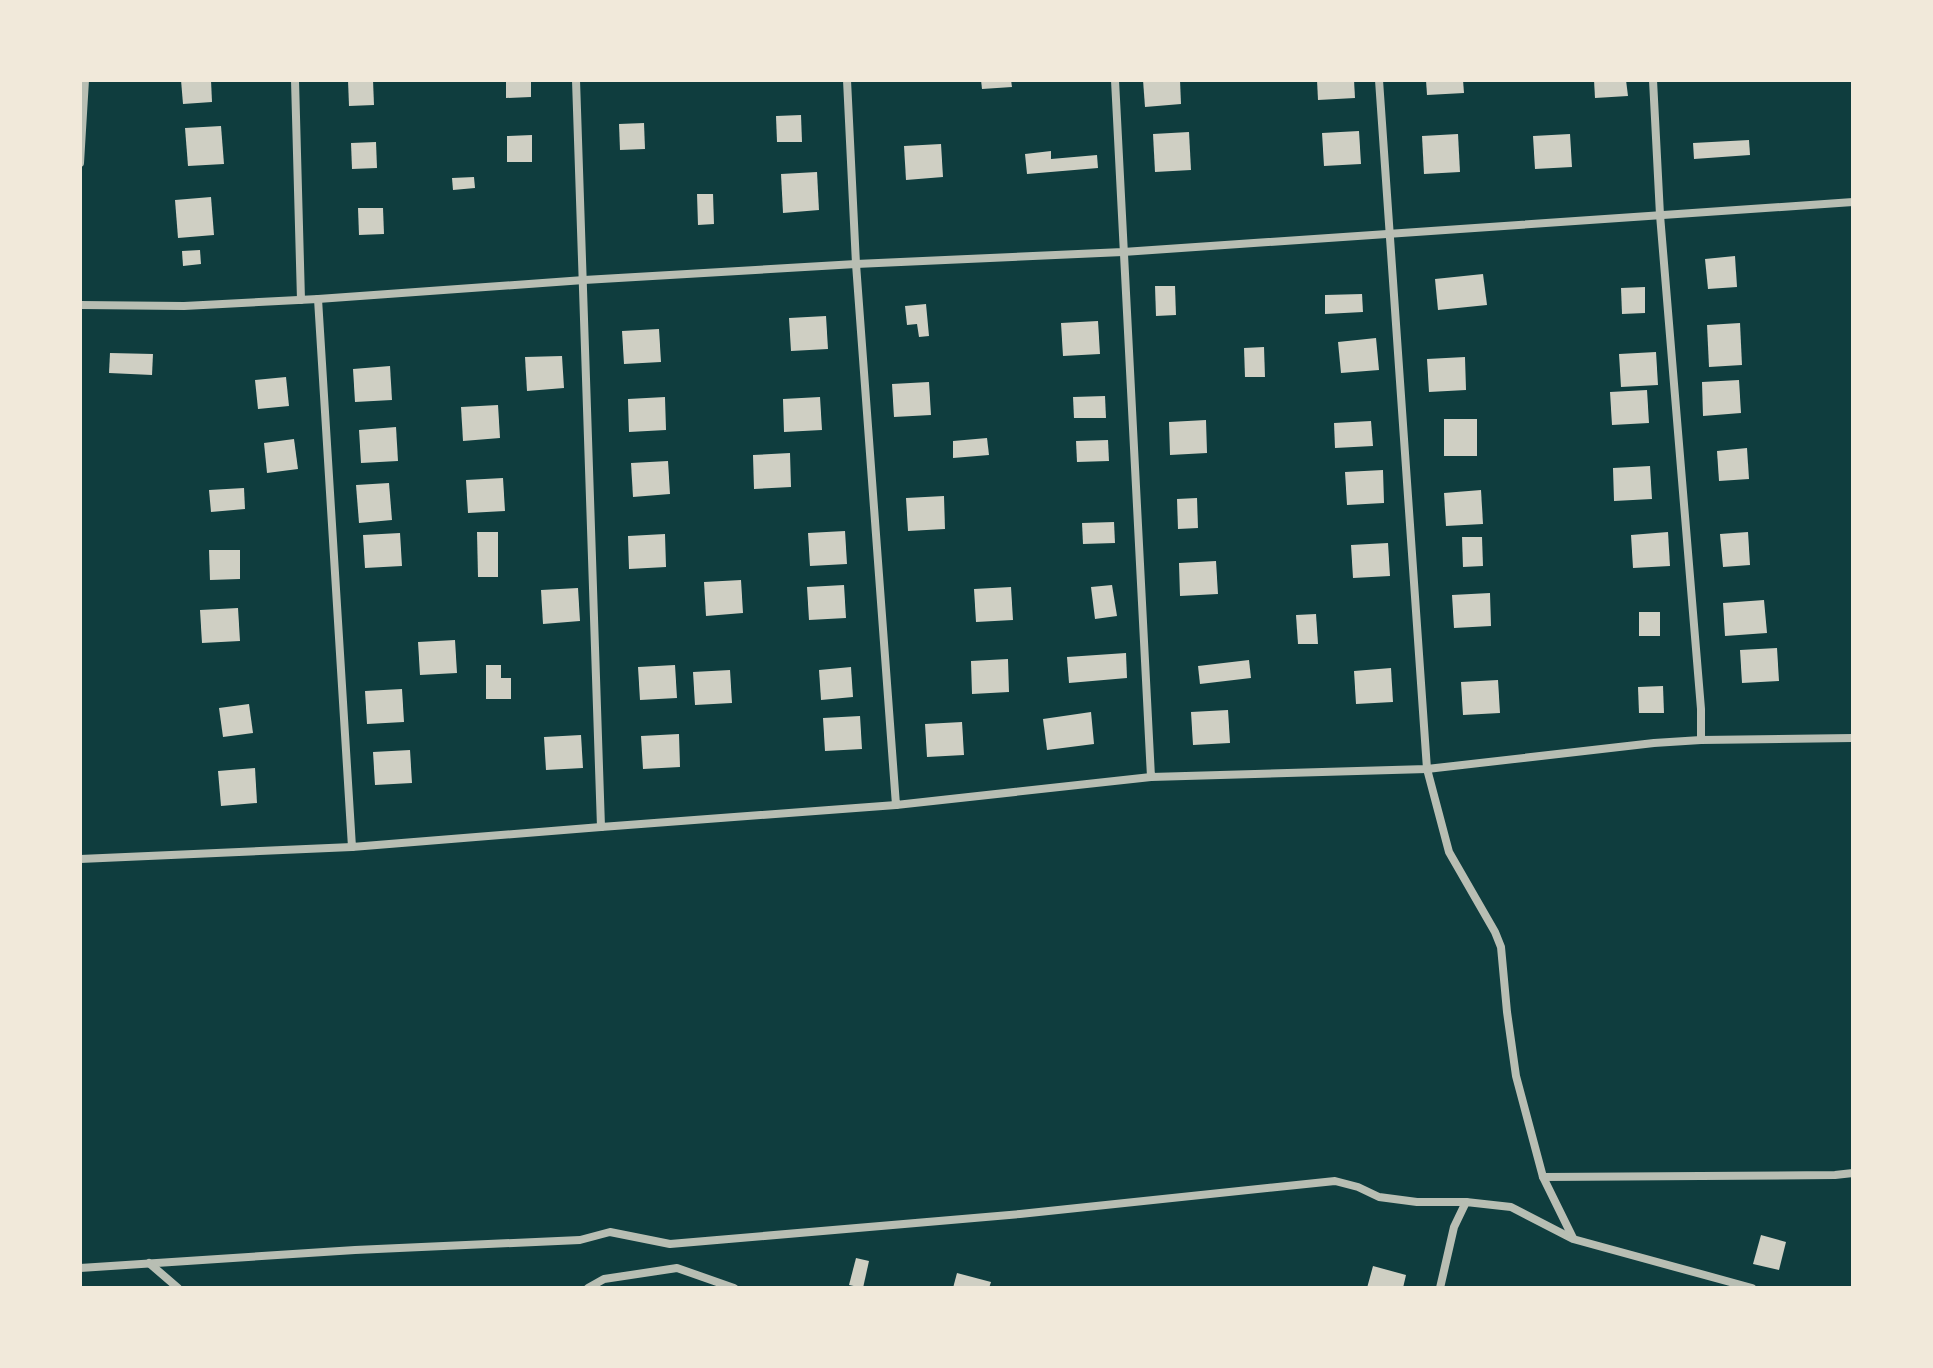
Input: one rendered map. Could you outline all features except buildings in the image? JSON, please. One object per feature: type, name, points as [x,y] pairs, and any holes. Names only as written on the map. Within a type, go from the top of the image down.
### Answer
[{"type":"street","points":[[80,163],[85,80]]},
{"type":"street","points":[[295,80],[301,300]]},
{"type":"street","points":[[576,80],[601,827]]},
{"type":"street","points":[[847,80],[856,264],[896,805]]},
{"type":"street","points":[[1115,80],[1151,777]]},
{"type":"street","points":[[1379,80],[1427,769],[1449,852],[1501,947],[1516,1076],[1543,1177],[1573,1239]]},
{"type":"street","points":[[1653,80],[1660,215],[1701,709],[1701,740]]},
{"type":"street","points":[[80,305],[184,306],[301,300],[856,264],[1123,252],[1853,202]]},
{"type":"street","points":[[318,299],[352,847]]},
{"type":"street","points":[[80,859],[352,847],[896,805],[1151,777],[1427,769],[1654,743],[1853,738]]},
{"type":"street","points":[[1543,1177],[1853,1173]]},
{"type":"street","points":[[80,1268],[355,1250],[580,1240],[610,1232],[670,1244],[1020,1214],[1335,1181],[1379,1197],[1511,1207],[1573,1239],[1752,1288]]},
{"type":"street","points":[[1440,1288],[1454,1227],[1466,1202]]},
{"type":"street","points":[[149,1263],[178,1288]]},
{"type":"street","points":[[588,1288],[604,1279],[677,1268],[734,1288]]}]
